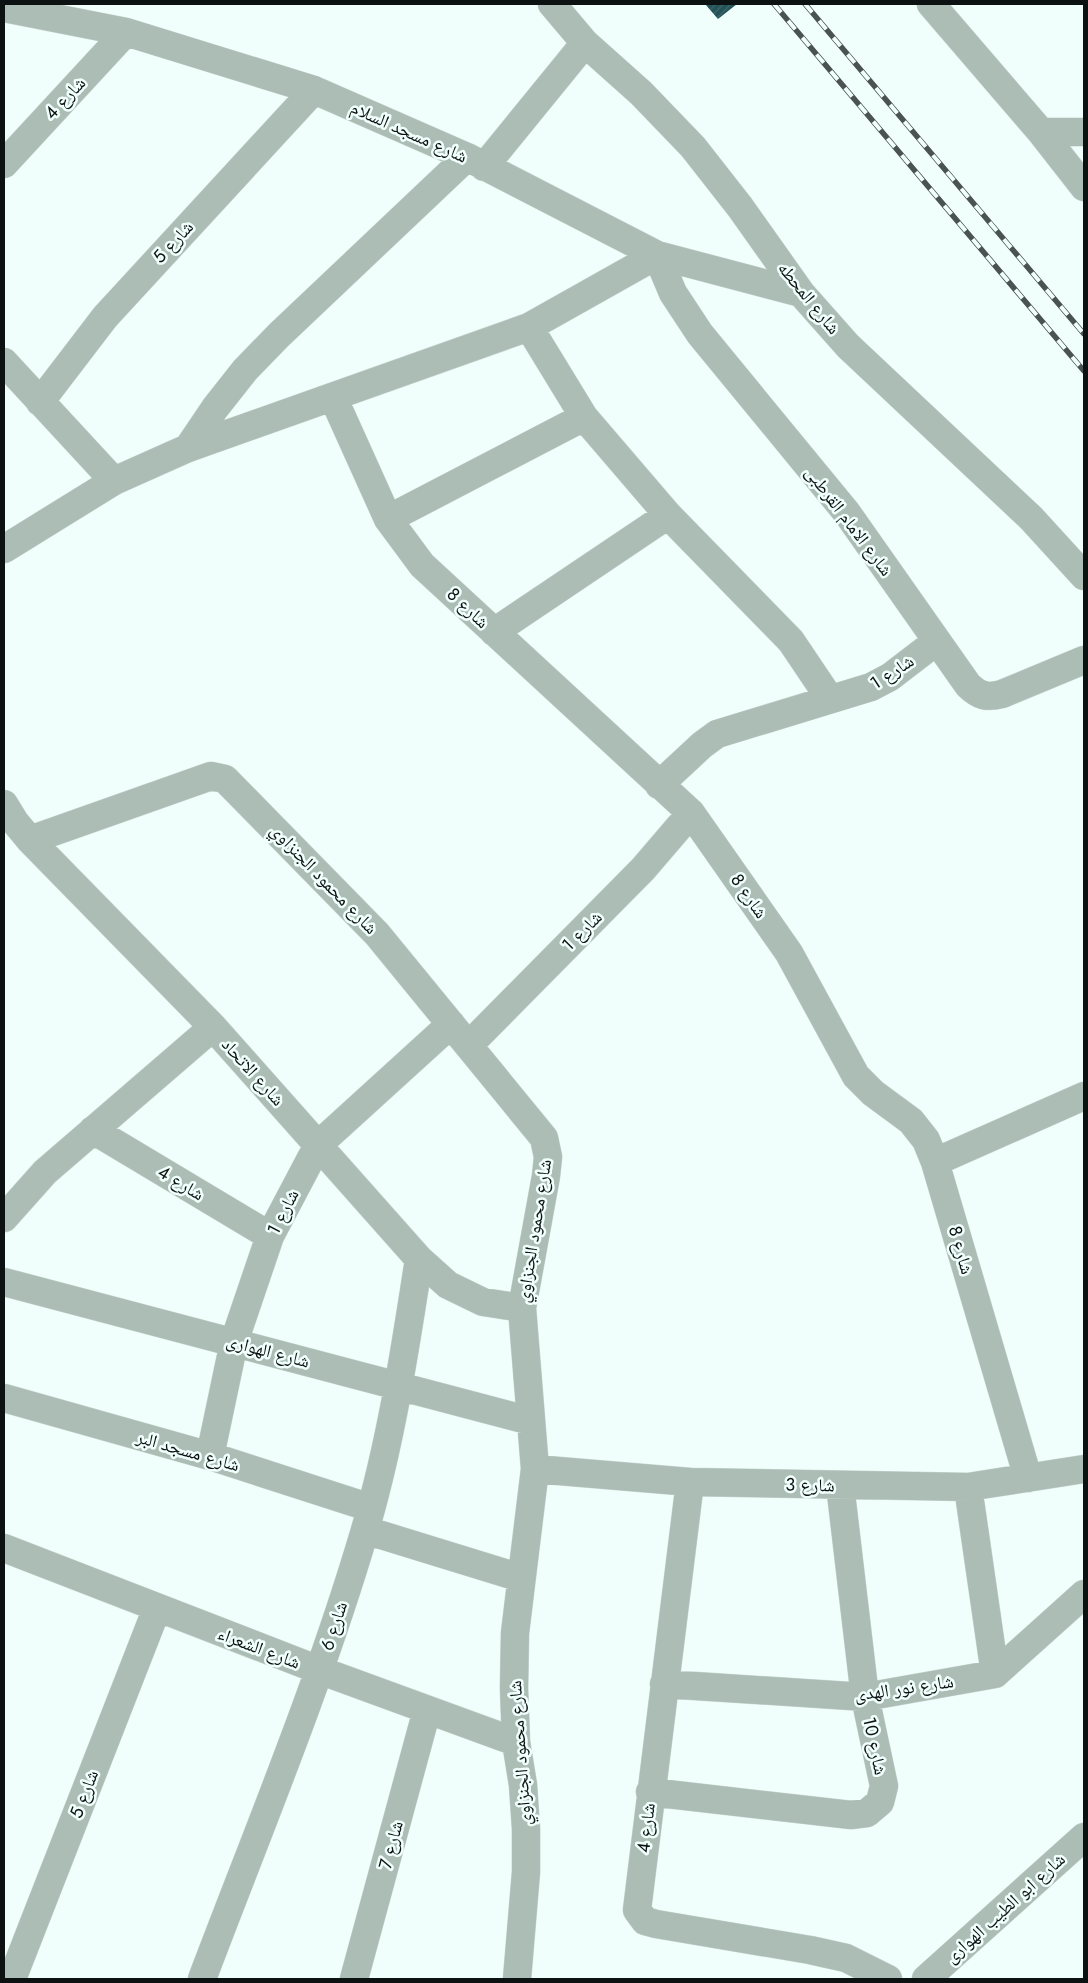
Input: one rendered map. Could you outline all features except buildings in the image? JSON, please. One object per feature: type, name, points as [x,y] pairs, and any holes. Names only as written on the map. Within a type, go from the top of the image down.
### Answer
[{"type":"street","name":"شارع المحطه","points":[[552,4],[585,43],[641,93],[693,147],[740,207],[801,293],[848,346],[1031,518],[1084,576]]},
{"type":"street","points":[[931,4],[1042,132],[1084,187]]},
{"type":"street","name":"شارع مسجد السلام","points":[[19,8],[126,32],[314,90],[476,162],[657,255],[801,293]]},
{"type":"street","name":"شارع 4","points":[[4,164],[126,32]]},
{"type":"street","points":[[188,448],[227,393],[278,335],[476,162],[585,43]]},
{"type":"street","name":"شارع 5","points":[[40,402],[105,318],[314,90]]},
{"type":"street","points":[[1042,132],[1084,132]]},
{"type":"street","points":[[4,549],[114,481],[188,448],[529,327],[657,255]]},
{"type":"street","name":"شارع الامام القرطبى","points":[[657,255],[673,293],[700,334],[847,513],[968,685],[977,694],[989,698],[1084,660]]},
{"type":"street","points":[[529,327],[584,417],[668,515],[791,641],[830,699]]},
{"type":"street","points":[[4,362],[114,481]]},
{"type":"street","name":"شارع 8","points":[[332,397],[388,519],[422,565],[691,813],[789,953],[856,1076],[873,1093],[911,1121],[926,1140],[935,1162],[1028,1478]]},
{"type":"street","points":[[388,519],[584,417]]},
{"type":"street","points":[[494,632],[668,515]]},
{"type":"street","name":"شارع 1","points":[[659,785],[702,745],[717,734],[830,699],[850,695],[890,677],[937,641]]},
{"type":"street","name":"شارع محمود الجنزاوي","points":[[30,840],[211,776],[225,779],[378,934],[544,1138],[548,1157],[522,1308],[535,1469],[515,1633],[514,1688],[516,1742],[523,1785],[526,1872],[517,1979]]},
{"type":"street","name":"شارع الاتحاد","points":[[4,804],[14,822],[30,840],[214,1027],[419,1259],[448,1286],[483,1302],[522,1308]]},
{"type":"street","name":"شارع 1","points":[[469,1045],[643,869],[691,813]]},
{"type":"street","name":"شارع 1","points":[[210,1456],[234,1342],[270,1236],[318,1145],[451,1024]]},
{"type":"street","points":[[4,1218],[45,1172],[214,1027]]},
{"type":"street","points":[[935,1162],[1084,1096]]},
{"type":"street","name":"شارع 4","points":[[93,1130],[270,1236]]},
{"type":"street","name":"شارع 6","points":[[202,1979],[319,1670],[368,1519],[400,1386],[419,1259]]},
{"type":"street","name":"شارع الهوارى","points":[[4,1282],[531,1421]]},
{"type":"street","name":"شارع مسجد البر","points":[[4,1398],[210,1456],[521,1578]]},
{"type":"street","name":"شارع 3","points":[[535,1469],[690,1482],[968,1488],[1084,1469]]},
{"type":"street","name":"شارع 4","points":[[690,1482],[650,1792],[637,1910],[645,1921],[846,1958],[888,1979]]},
{"type":"street","name":"شارع 10","points":[[650,1792],[851,1815],[867,1813],[880,1802],[884,1786],[865,1697],[840,1485]]},
{"type":"street","points":[[968,1488],[995,1674]]},
{"type":"street","name":"شارع الشعراء","points":[[7,1557],[157,1608],[516,1742]]},
{"type":"street","points":[[995,1674],[1084,1594]]},
{"type":"street","name":"شارع 5","points":[[12,1979],[157,1608]]},
{"type":"street","name":"شارع نور الهدى","points":[[664,1684],[865,1697],[995,1674]]},
{"type":"street","name":"شارع 7","points":[[354,1979],[427,1710]]},
{"type":"street","name":"شارع ابو الطيب الهوارى","points":[[926,1979],[1084,1837]]},
{"type":"railway","points":[[774,4],[1084,371]]},
{"type":"railway","points":[[805,4],[1084,334]]}]
